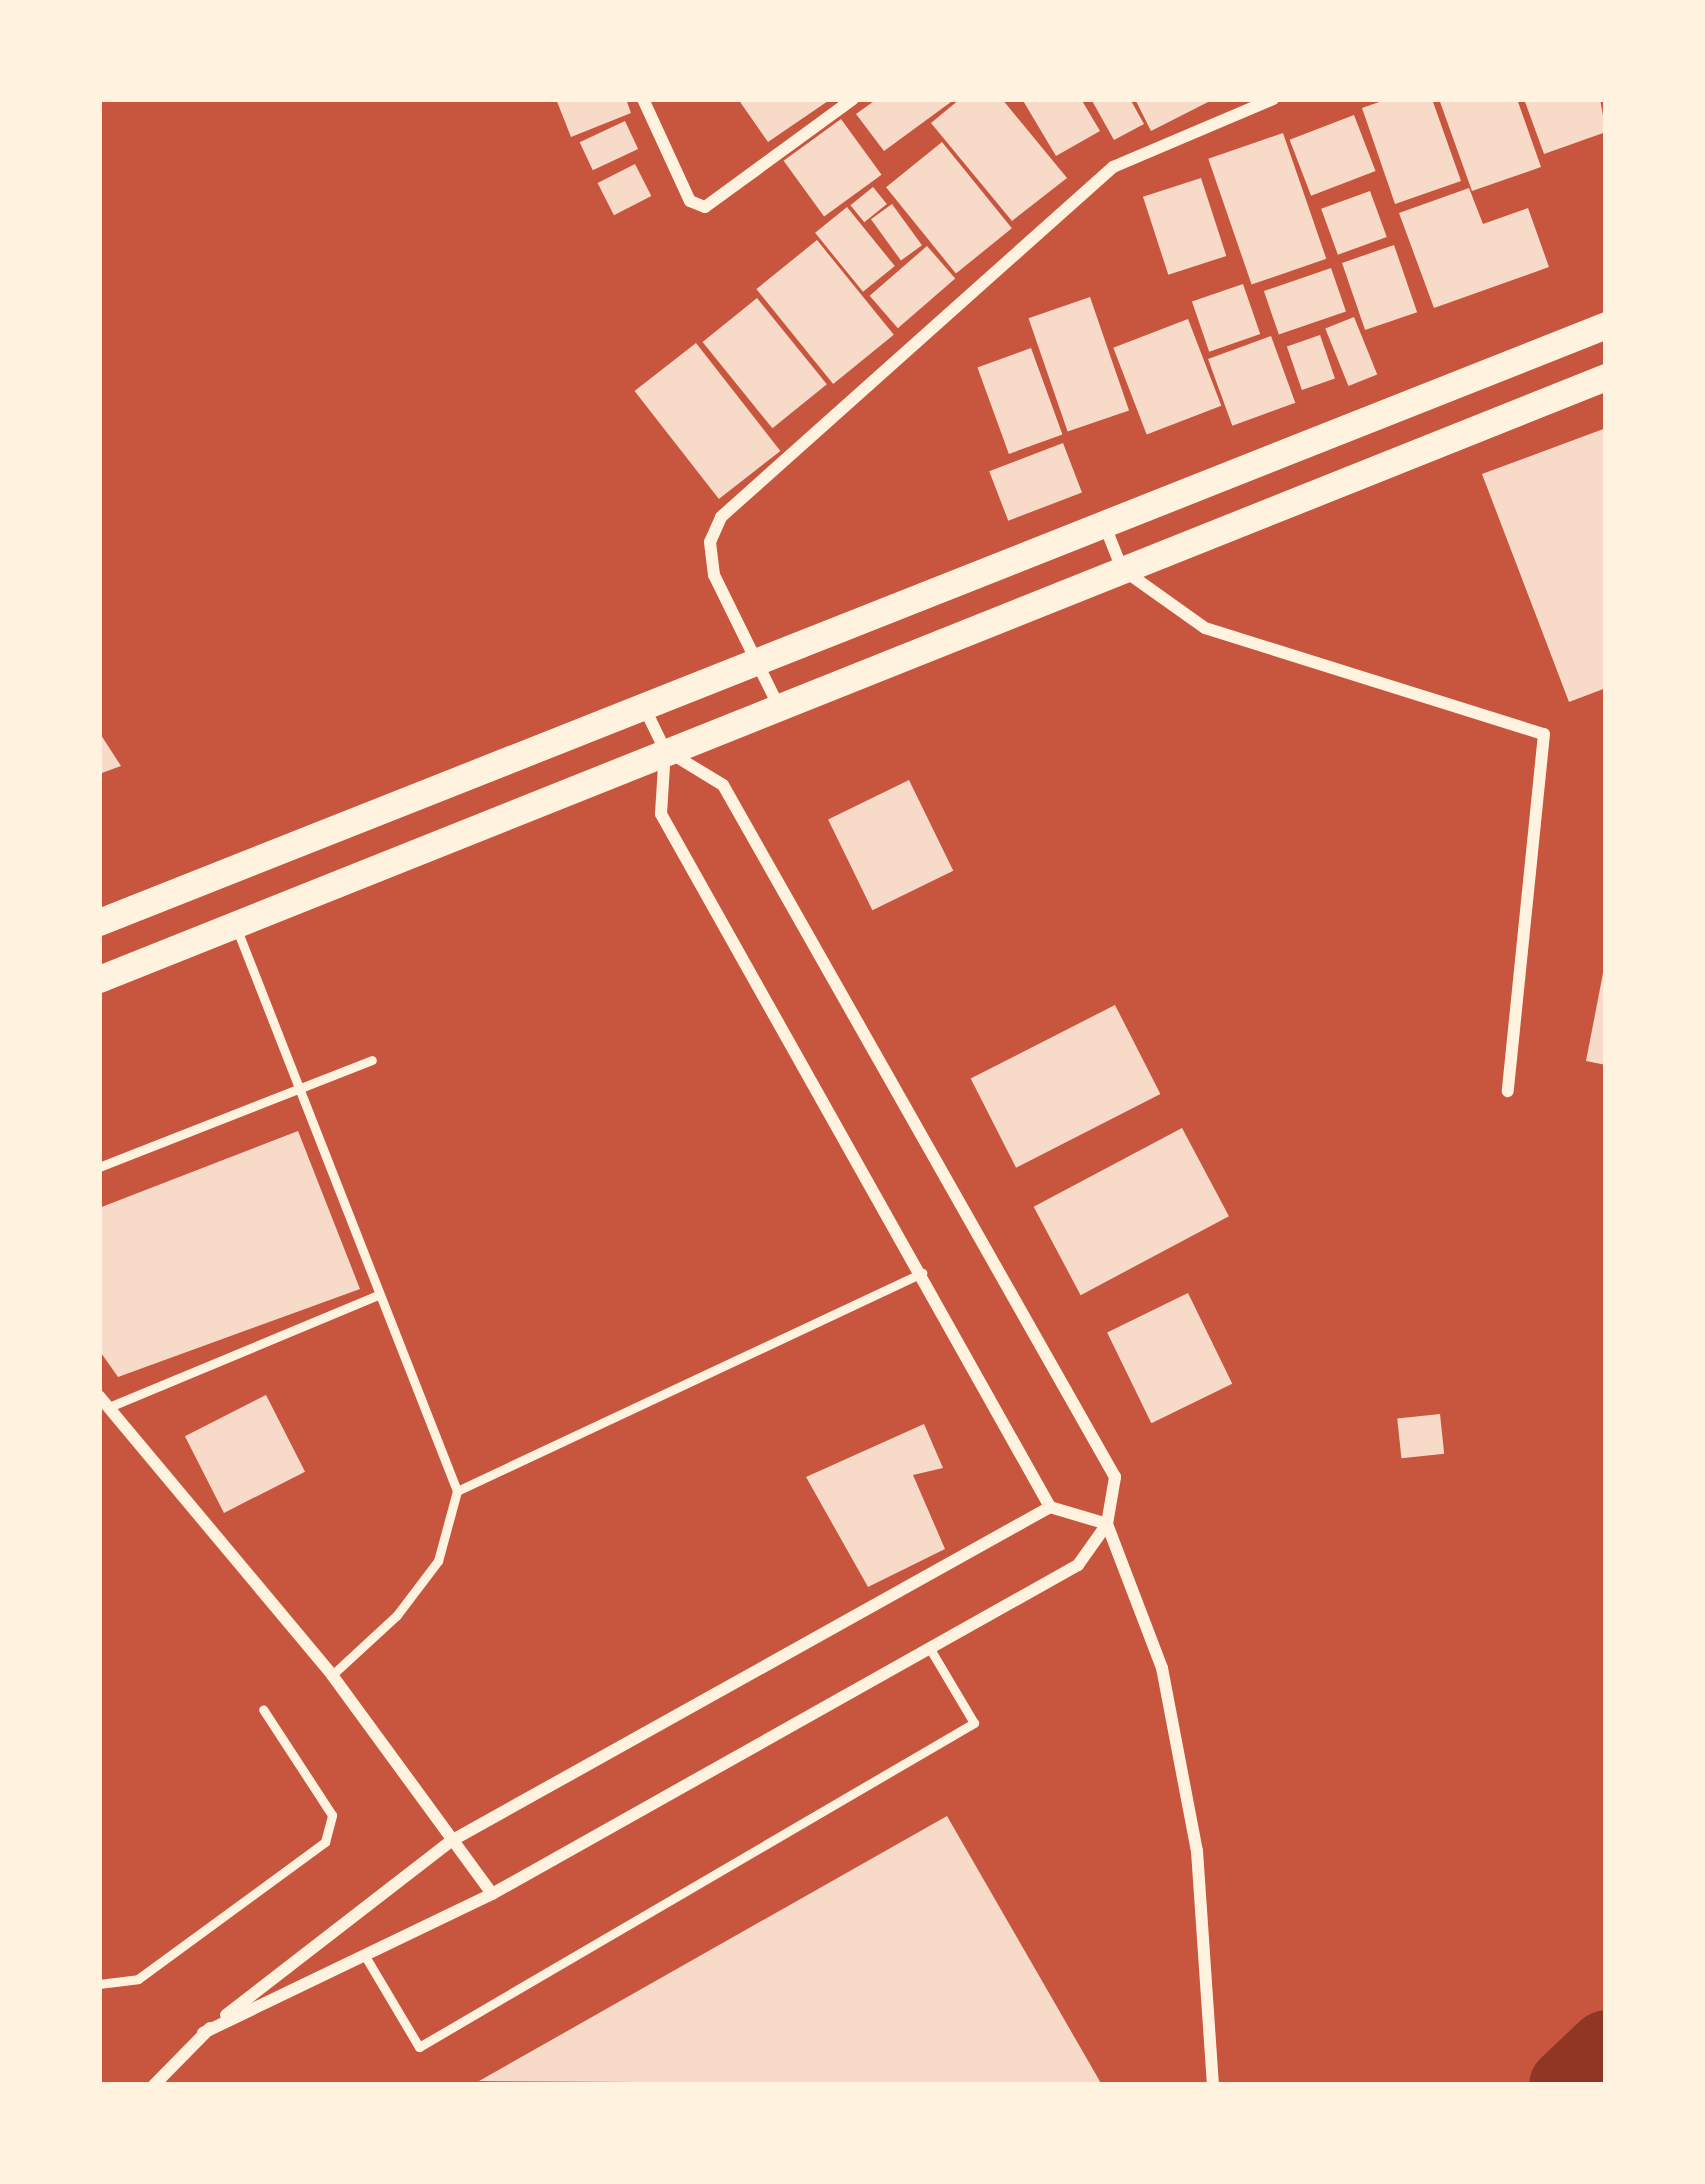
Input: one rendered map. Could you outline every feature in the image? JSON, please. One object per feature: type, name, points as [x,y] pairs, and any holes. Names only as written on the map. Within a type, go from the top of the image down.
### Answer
[{"type":"main road","points":[[99,922],[1606,325]]},
{"type":"main road","points":[[99,979],[1606,377]]},
{"type":"street","points":[[643,99],[690,200],[705,207],[853,99]]},
{"type":"street","points":[[778,705],[715,574],[710,542],[721,517],[1112,167],[1273,99]]},
{"type":"street","points":[[1104,523],[1122,569],[1205,628],[1544,734],[1508,1091]]},
{"type":"street","points":[[642,704],[665,750],[661,814],[1051,1507],[1107,1524]]},
{"type":"street","points":[[203,2032],[492,1894],[930,1649],[1078,1565],[1107,1524],[1115,1477],[735,806],[723,785],[665,750]]},
{"type":"street","points":[[104,1401],[332,1675],[492,1894]]},
{"type":"street","points":[[154,2085],[203,2032],[452,1841],[1051,1507]]},
{"type":"street","points":[[1107,1524],[1162,1668],[1193,1828],[1213,2085]]},
{"type":"lane","points":[[235,924],[305,1089],[378,1295],[457,1491],[438,1561],[397,1615],[332,1675]]},
{"type":"lane","points":[[99,1167],[372,1060]]},
{"type":"lane","points":[[457,1491],[922,1273]]},
{"type":"lane","points":[[104,1401],[378,1295]]},
{"type":"lane","points":[[365,1956],[418,2047],[974,1723],[930,1649]]},
{"type":"lane","points":[[99,1984],[138,1979],[325,1842],[332,1815],[262,1709]]},
{"type":"building","points":[[556,99],[626,99],[631,113],[571,137]]},
{"type":"building","points":[[738,99],[831,99],[768,142]]},
{"type":"building","points":[[877,99],[955,99],[884,151],[856,114]]},
{"type":"building","points":[[960,99],[1002,99],[1067,178],[1012,221],[931,123]]},
{"type":"building","points":[[1022,99],[1081,99],[1100,131],[1056,156]]},
{"type":"building","points":[[1091,99],[1130,99],[1144,124],[1114,140]]},
{"type":"building","points":[[1135,99],[1214,99],[1151,131]]},
{"type":"building","points":[[1388,99],[1432,99],[1461,181],[1395,204],[1362,108]]},
{"type":"building","points":[[1439,99],[1517,99],[1541,167],[1472,191]]},
{"type":"building","points":[[1524,99],[1600,99],[1606,132],[1544,154]]},
{"type":"building","points":[[1354,115],[1376,171],[1311,196],[1290,140]]},
{"type":"building","points":[[841,119],[882,175],[824,217],[784,161]]},
{"type":"building","points":[[625,121],[638,149],[593,170],[580,142]]},
{"type":"building","points":[[1283,133],[1326,259],[1252,284],[1208,159]]},
{"type":"building","points":[[942,142],[1012,228],[956,274],[886,187]]},
{"type":"building","points":[[635,164],[651,196],[614,215],[598,183]]},
{"type":"building","points":[[1201,178],[1226,256],[1168,275],[1143,197]]},
{"type":"building","points":[[873,187],[887,204],[864,222],[850,205]]},
{"type":"building","points":[[1469,188],[1483,224],[1528,208],[1549,267],[1434,308],[1399,213]]},
{"type":"building","points":[[1370,191],[1387,237],[1338,255],[1321,209]]},
{"type":"building","points":[[892,204],[922,245],[901,261],[871,219]]},
{"type":"building","points":[[847,207],[895,266],[863,292],[815,233]]},
{"type":"building","points":[[817,240],[894,335],[833,384],[756,289]]},
{"type":"building","points":[[1394,245],[1417,312],[1365,330],[1342,263]]},
{"type":"building","points":[[927,246],[955,278],[898,328],[870,296]]},
{"type":"building","points":[[1331,268],[1346,311],[1279,335],[1264,291]]},
{"type":"building","points":[[1243,284],[1260,334],[1209,352],[1192,302]]},
{"type":"building","points":[[1090,297],[1129,410],[1068,432],[1029,318]]},
{"type":"building","points":[[757,298],[827,384],[772,428],[703,342]]},
{"type":"building","points":[[1354,317],[1377,374],[1348,386],[1325,329]]},
{"type":"building","points":[[1188,319],[1221,406],[1147,434],[1113,348]]},
{"type":"building","points":[[1320,335],[1335,378],[1302,390],[1287,346]]},
{"type":"building","points":[[1271,336],[1295,403],[1232,426],[1208,359]]},
{"type":"building","points":[[696,343],[780,451],[719,499],[635,391]]},
{"type":"building","points":[[1031,348],[1062,434],[1009,454],[977,367]]},
{"type":"building","points":[[1606,428],[1606,688],[1569,702],[1482,474]]},
{"type":"building","points":[[1063,443],[1082,492],[1008,521],[989,471]]},
{"type":"building","points":[[99,732],[121,766],[99,774]]},
{"type":"building","points":[[909,780],[953,871],[872,910],[828,819]]},
{"type":"building","points":[[1606,968],[1606,1065],[1586,1061]]},
{"type":"building","points":[[1115,1005],[1160,1094],[1016,1168],[971,1079]]},
{"type":"building","points":[[1182,1128],[1229,1216],[1081,1295],[1034,1207]]},
{"type":"building","points":[[298,1131],[360,1289],[118,1377],[99,1350],[99,1208]]},
{"type":"building","points":[[1188,1293],[1232,1384],[1151,1423],[1107,1332]]},
{"type":"building","points":[[266,1395],[305,1472],[224,1513],[185,1436]]},
{"type":"building","points":[[1440,1414],[1444,1454],[1401,1458],[1397,1418]]},
{"type":"building","points":[[924,1424],[943,1468],[913,1475],[945,1549],[868,1587],[806,1477]]},
{"type":"building","points":[[947,1816],[1102,2085],[479,2081]]},
{"type":"waterway","points":[[1566,2085],[1606,2047]]}]
